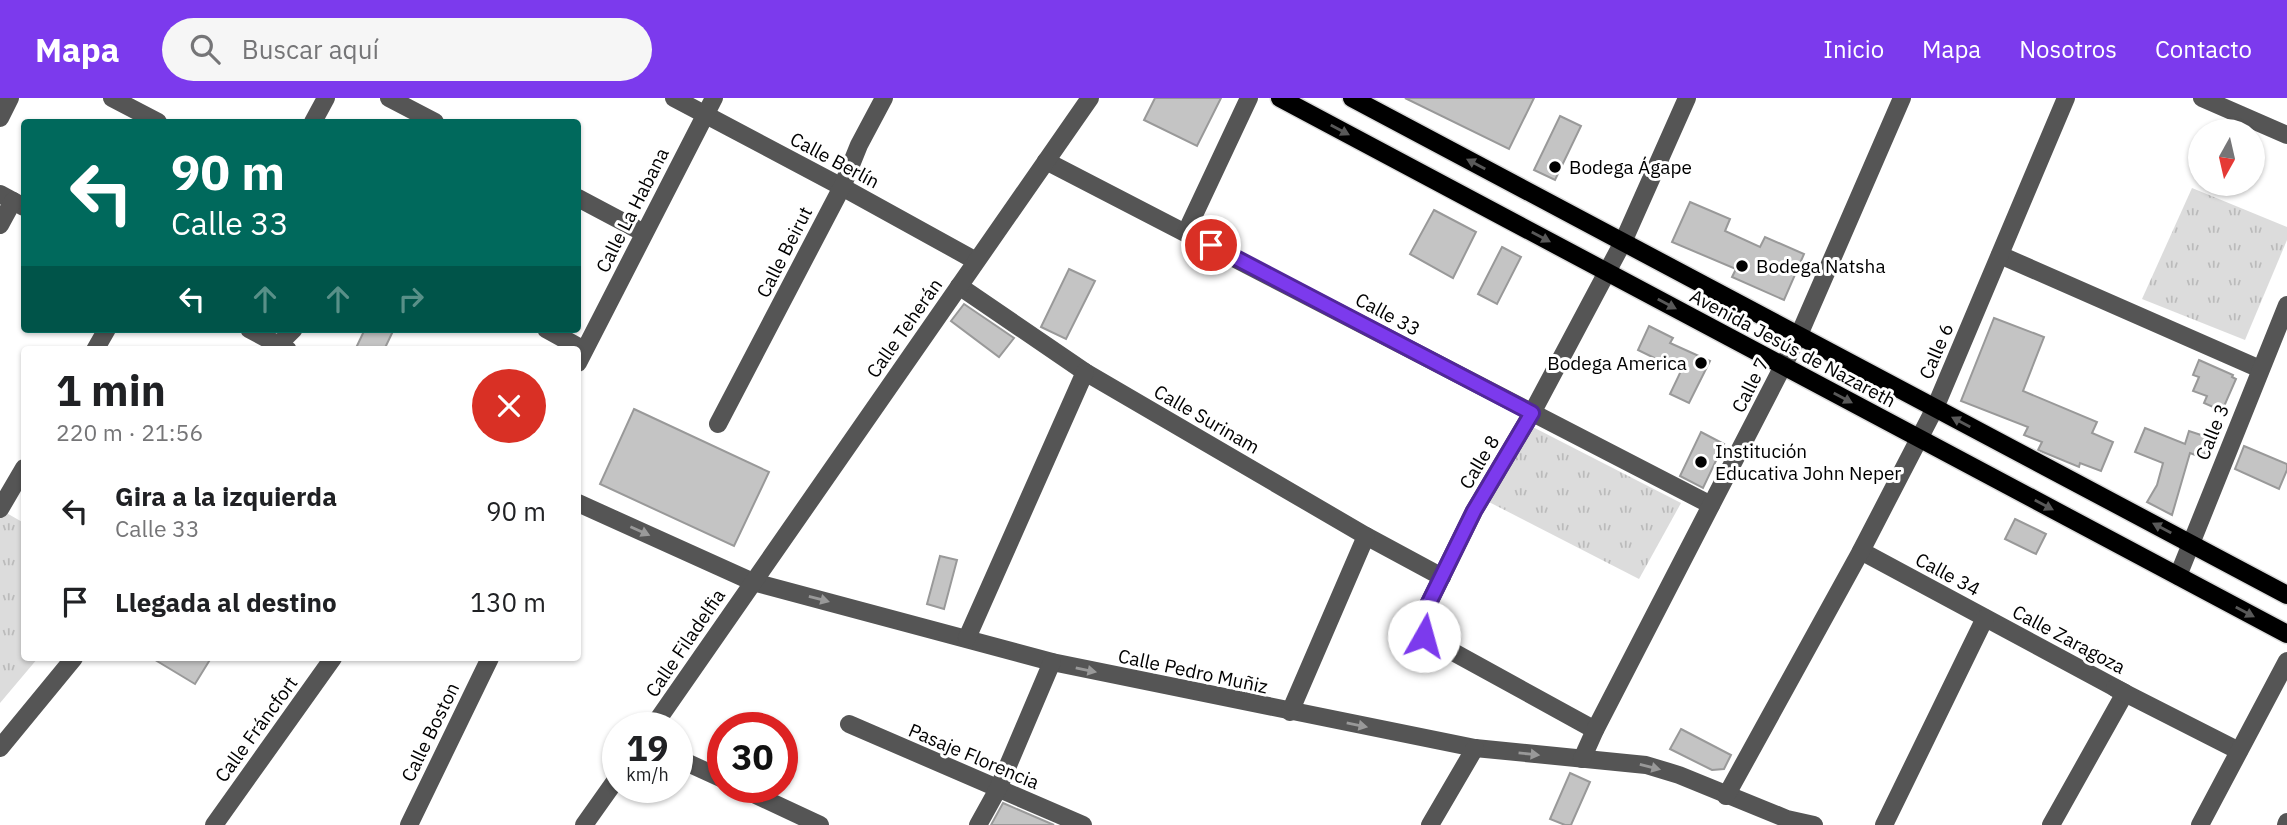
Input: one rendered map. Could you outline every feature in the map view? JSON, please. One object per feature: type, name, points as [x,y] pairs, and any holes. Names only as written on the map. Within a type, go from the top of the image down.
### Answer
[{"type":"main road","name":"Avenida Jesús de Nazareth","points":[[1280,98],[2287,634]]},
{"type":"main road","name":"Avenida Jesús de Nazareth","points":[[1352,98],[2287,595]]},
{"type":"street","points":[[0,118],[10,98]]},
{"type":"street","points":[[112,98],[152,119]]},
{"type":"street","points":[[315,119],[326,98]]},
{"type":"street","points":[[389,98],[429,119]]},
{"type":"street","name":"Calle Berlín","points":[[674,98],[976,261]]},
{"type":"street","points":[[697,98],[705,115]]},
{"type":"street","name":"Calle La Habana","points":[[581,357],[714,98]]},
{"type":"street","name":"Calle Beirut","points":[[718,424],[842,187],[859,145],[884,98]]},
{"type":"street","name":"Calle Teherán","points":[[753,582],[1090,98]]},
{"type":"street","points":[[1186,232],[1249,98]]},
{"type":"street","name":"Calle 7","points":[[1582,759],[1799,335],[1902,98]]},
{"type":"street","name":"Calle 6","points":[[1726,796],[1861,551],[1935,408],[2066,98]]},
{"type":"street","points":[[2202,98],[2287,135]]},
{"type":"street","name":"Calle 8","points":[[1595,730],[1424,636],[1421,619],[1474,511],[1532,413],[1623,242],[1681,100]]},
{"type":"street","name":"Calle 33","points":[[1046,161],[1711,505]]},
{"type":"street","points":[[581,200],[644,233]]},
{"type":"street","points":[[0,225],[13,201]]},
{"type":"street","points":[[2000,255],[2260,369]]},
{"type":"street","name":"Calle Surinam","points":[[959,285],[1085,372],[1366,536],[1442,577]]},
{"type":"street","name":"Calle 3","points":[[2178,576],[2287,305]]},
{"type":"street","points":[[255,333],[276,346]]},
{"type":"street","points":[[551,333],[567,346]]},
{"type":"street","points":[[967,638],[1085,372]]},
{"type":"street","points":[[0,509],[17,498],[21,481]]},
{"type":"street","name":"Calle Pedro Muñiz","points":[[581,504],[753,582],[1052,662],[1475,748],[1646,765],[1679,775],[1786,822],[1814,825]]},
{"type":"street","points":[[1290,712],[1366,536]]},
{"type":"street","name":"Calle 34","points":[[1861,551],[2239,751]]},
{"type":"street","name":"Calle Zaragoza","points":[[1861,551],[2125,693],[2051,825]]},
{"type":"street","name":"Calle Filadelfia","points":[[663,712],[753,582]]},
{"type":"street","points":[[1884,825],[1985,618]]},
{"type":"street","points":[[0,748],[72,661]]},
{"type":"street","name":"Calle Fráncfort","points":[[214,825],[331,661]]},
{"type":"street","name":"Calle Boston","points":[[409,825],[489,661]]},
{"type":"street","points":[[2200,825],[2287,661]]},
{"type":"street","points":[[978,825],[998,789],[1052,662]]},
{"type":"street","name":"Pasaje Florencia","points":[[849,724],[1083,825]]},
{"type":"street","points":[[1430,825],[1475,748]]},
{"type":"street","points":[[584,825],[602,800]]},
{"type":"street","points":[[772,803],[820,825]]},
{"type":"green space","points":[[2188,196],[2211,196],[2287,227],[2287,240],[2245,340],[2142,299]]},
{"type":"green space","points":[[1525,423],[1681,503],[1639,579],[1487,501]]},
{"type":"green space","points":[[3,511],[21,521],[21,661],[35,661],[0,703],[0,516]]},
{"type":"building","points":[[1155,98],[1221,98],[1197,146],[1144,120]]},
{"type":"building","points":[[1405,98],[1534,98],[1509,149]]},
{"type":"building","points":[[1560,116],[1581,126],[1555,180],[1534,170]]},
{"type":"building","points":[[1690,202],[1730,219],[1725,231],[1760,247],[1765,237],[1804,254],[1784,300],[1732,277],[1736,269],[1672,242]]},
{"type":"building","points":[[1434,210],[1476,232],[1453,278],[1410,254]]},
{"type":"building","points":[[1502,247],[1521,257],[1497,304],[1478,294]]},
{"type":"building","points":[[1069,269],[1095,281],[1066,339],[1041,327]]},
{"type":"building","points":[[964,304],[1014,338],[999,357],[951,321]]},
{"type":"building","points":[[1994,318],[2044,337],[2023,391],[2097,422],[2092,433],[2113,442],[2101,471],[2080,463],[2079,467],[2038,450],[2042,442],[2024,435],[2028,427],[1961,401]]},
{"type":"building","points":[[1649,326],[1673,338],[1670,343],[1710,361],[1689,403],[1670,394],[1681,371],[1638,350]]},
{"type":"building","points":[[363,333],[392,333],[386,346],[357,346]]},
{"type":"building","points":[[2199,360],[2233,375],[2236,379],[2222,411],[2204,403],[2207,396],[2193,391],[2199,377],[2193,375]]},
{"type":"building","points":[[634,409],[769,472],[734,546],[600,484]]},
{"type":"building","points":[[2145,428],[2185,444],[2189,431],[2210,438],[2203,458],[2190,453],[2172,515],[2147,502],[2157,485],[2163,463],[2135,452]]},
{"type":"building","name":"Institución Educativa John Neper","points":[[1701,432],[1724,444],[1703,488],[1680,476]]},
{"type":"building","points":[[2244,446],[2287,464],[2279,489],[2235,469]]},
{"type":"building","points":[[2015,519],[2046,534],[2036,554],[2005,539]]},
{"type":"building","points":[[940,556],[957,560],[944,609],[927,604]]},
{"type":"building","points":[[157,661],[209,661],[195,684]]},
{"type":"building","points":[[1681,729],[1731,755],[1724,769],[1712,770],[1670,749]]},
{"type":"building","points":[[1570,773],[1590,782],[1571,825],[1565,825],[1550,819]]},
{"type":"building","points":[[1003,803],[1054,825],[991,825]]},
{"type":"place","name":"Bodega Ágape","points":[[1555,167]]},
{"type":"place","name":"Bodega Natsha","points":[[1742,266]]},
{"type":"place","name":"Bodega America","points":[[1701,363]]},
{"type":"place","name":"Institución Educativa John Neper","points":[[1701,462]]},
{"type":"route","points":[[1211,245],[1532,413],[1474,511],[1421,619],[1424,636]]}]
